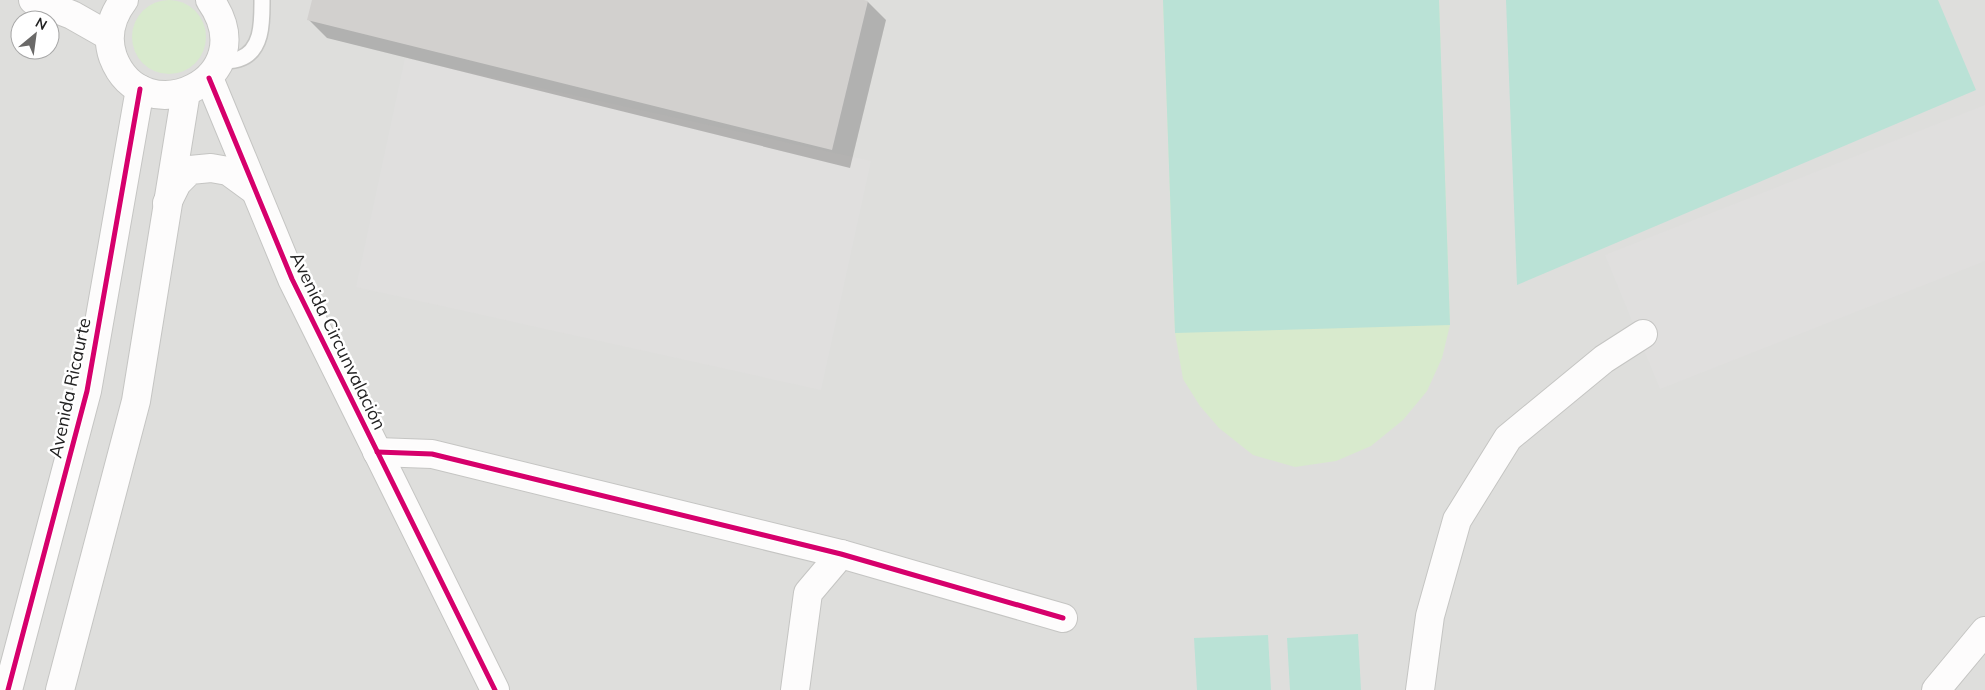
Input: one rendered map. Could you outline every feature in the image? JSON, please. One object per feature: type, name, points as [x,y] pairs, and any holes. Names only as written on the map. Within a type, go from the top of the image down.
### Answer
[{"type":"street","points":[[33,0],[72,15],[109,36]]},
{"type":"street","points":[[124,0],[117,8],[109,36],[111,52],[117,66],[127,79],[140,89],[155,94],[171,95],[198,87],[214,70],[225,44],[223,13],[219,12],[210,0]]},
{"type":"street","name":"Avenida Circunvalación","points":[[214,70],[254,190],[292,279],[495,690]]},
{"type":"street","name":"Avenida Ricaurte","points":[[8,690],[87,390],[140,89]]},
{"type":"street","points":[[60,690],[136,401],[186,92]]},
{"type":"street","points":[[167,203],[177,182],[190,170],[211,168],[228,171],[254,190]]},
{"type":"street","points":[[1420,690],[1430,616],[1458,520],[1508,438],[1604,359],[1643,334]]},
{"type":"street","points":[[377,452],[432,454],[841,554],[1063,618]]},
{"type":"street","points":[[795,690],[808,593],[841,554]]},
{"type":"street","points":[[1936,690],[1985,631]]},
{"type":"lane","points":[[214,70],[249,54],[258,41],[262,0]]},
{"type":"shaded area","points":[[0,0],[1985,0],[1985,690],[0,690]]},
{"type":"shaded area","points":[[405,58],[871,161],[821,390],[356,287]]},
{"type":"shaded area","points":[[1985,105],[1985,261],[1660,389],[1605,255]]},
{"type":"green space","points":[[162,0],[176,0],[190,6],[200,16],[206,30],[206,44],[200,58],[190,68],[176,74],[162,74],[148,68],[138,58],[132,44],[132,30],[138,16],[148,6]]},
{"type":"green space","points":[[1163,0],[1439,0],[1450,325],[1442,358],[1427,391],[1403,420],[1371,446],[1336,461],[1295,467],[1253,455],[1219,428],[1200,406],[1183,379],[1175,333]]},
{"type":"green space","points":[[1163,0],[1439,0],[1450,325],[1175,333]]},
{"type":"green space","points":[[1506,0],[1938,0],[1976,90],[1517,285]]},
{"type":"green space","points":[[1358,634],[1361,690],[1290,690],[1287,638]]},
{"type":"green space","points":[[1268,635],[1271,690],[1197,690],[1194,638]]},
{"type":"building","points":[[312,0],[868,1],[832,150],[307,20]]},
{"type":"cycle path","points":[[209,78],[292,279],[495,690]]},
{"type":"cycle path","points":[[8,690],[87,391],[140,89]]},
{"type":"cycle path","points":[[377,452],[432,454],[841,554],[1063,618]]}]
